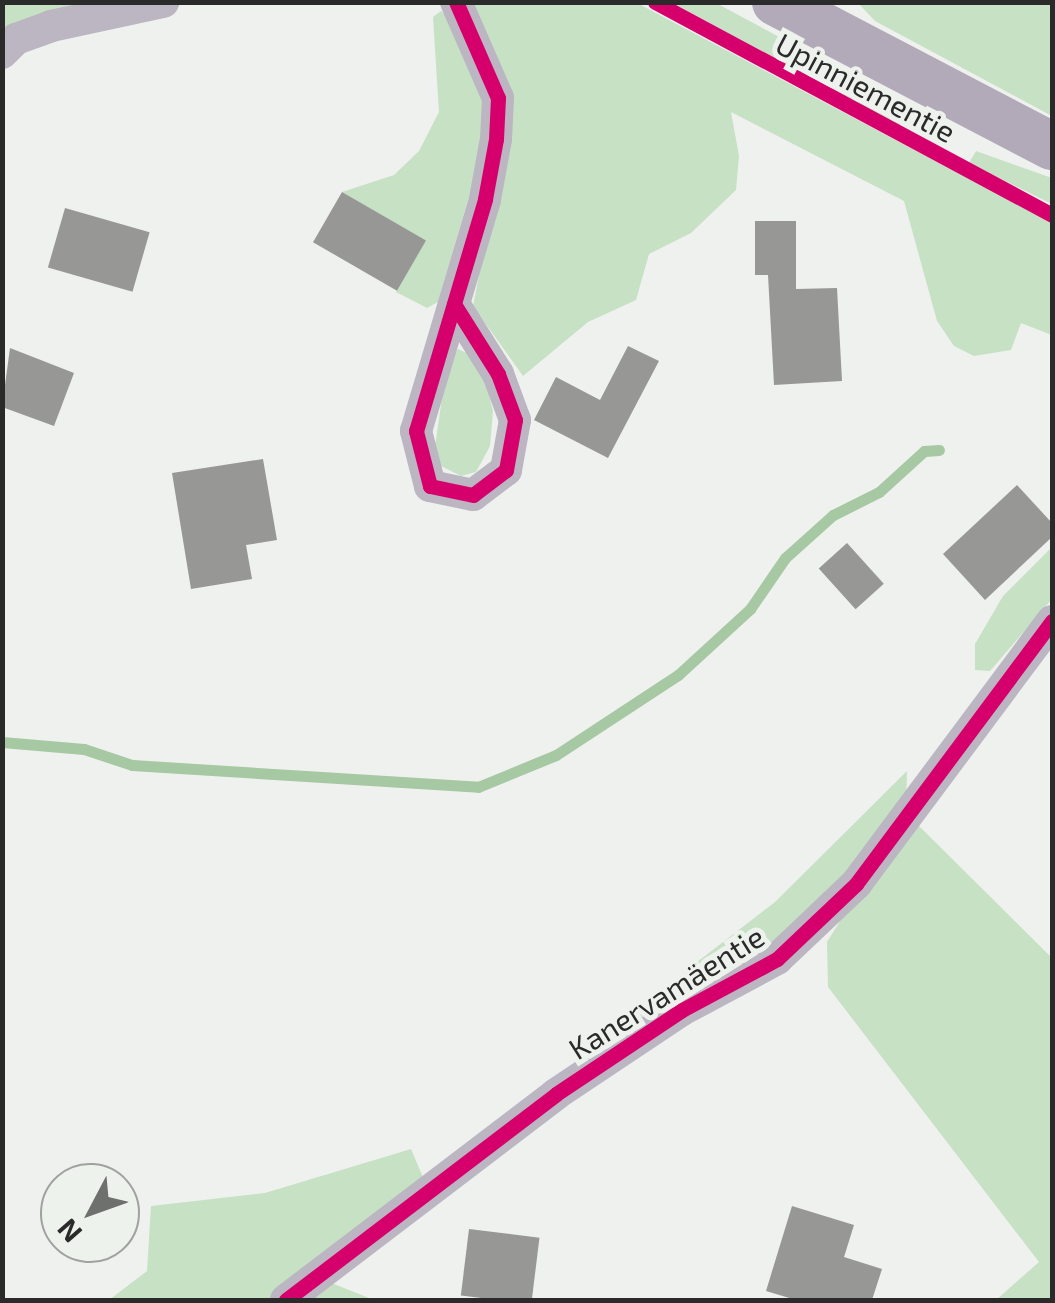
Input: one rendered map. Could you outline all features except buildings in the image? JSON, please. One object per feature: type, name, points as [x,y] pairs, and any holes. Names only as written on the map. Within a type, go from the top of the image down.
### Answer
[{"type":"main road","name":"Upinniementie","points":[[776,2],[1052,146]]},
{"type":"street","points":[[2,54],[16,39],[51,26],[163,2]]},
{"type":"street","points":[[454,304],[498,374],[516,420],[506,470],[473,495],[430,486],[416,431],[484,199],[498,98],[456,2]]},
{"type":"street","name":"Kanervamäentie","points":[[286,1300],[556,1094],[682,1010],[777,959],[856,884],[1052,621]]},
{"type":"green space","points":[[3,3],[144,3],[15,35],[3,28]]},
{"type":"green space","points":[[466,3],[637,3],[1052,223],[1052,335],[1021,323],[1011,350],[974,356],[954,346],[937,321],[904,201],[731,112],[739,156],[736,190],[691,233],[649,254],[636,300],[588,322],[523,376],[473,306],[512,108]]},
{"type":"green space","points":[[673,3],[716,3],[809,53],[814,68],[806,76]]},
{"type":"green space","points":[[858,3],[1052,3],[1052,116],[875,21]]},
{"type":"green space","points":[[441,11],[452,20],[482,94],[483,149],[438,302],[427,308],[396,292],[425,241],[342,192],[394,175],[419,151],[439,112],[433,17]]},
{"type":"green space","points":[[834,69],[906,114],[899,126],[834,91],[828,82]]},
{"type":"green space","points":[[976,151],[1052,178],[1052,204],[969,163]]},
{"type":"green space","points":[[458,349],[471,355],[485,378],[493,411],[490,446],[476,472],[461,476],[441,466],[435,447],[447,362]]},
{"type":"green space","points":[[1052,547],[1052,599],[990,671],[975,670],[975,644],[1003,596]]},
{"type":"green space","points":[[907,771],[906,806],[791,940],[573,1076],[662,989],[775,902]]},
{"type":"green space","points":[[916,823],[1052,958],[1052,1300],[996,1300],[1039,1262],[828,987],[827,942],[857,894]]},
{"type":"green space","points":[[411,1149],[425,1182],[270,1300],[109,1300],[147,1271],[151,1206],[265,1193]]},
{"type":"green space","points":[[324,1280],[374,1300],[298,1300]]},
{"type":"waterway","points":[[2,742],[84,749],[132,765],[478,787],[556,755],[678,675],[750,609],[785,558],[833,515],[879,492],[924,451],[939,450]]},
{"type":"cycle path","points":[[454,304],[498,374],[515,420],[506,470],[473,495],[430,486],[416,431],[485,199],[496,139],[498,98],[456,2]]},
{"type":"cycle path","points":[[655,2],[1052,215]]},
{"type":"cycle path","points":[[286,1300],[556,1094],[682,1010],[777,959],[856,884],[1052,621]]}]
